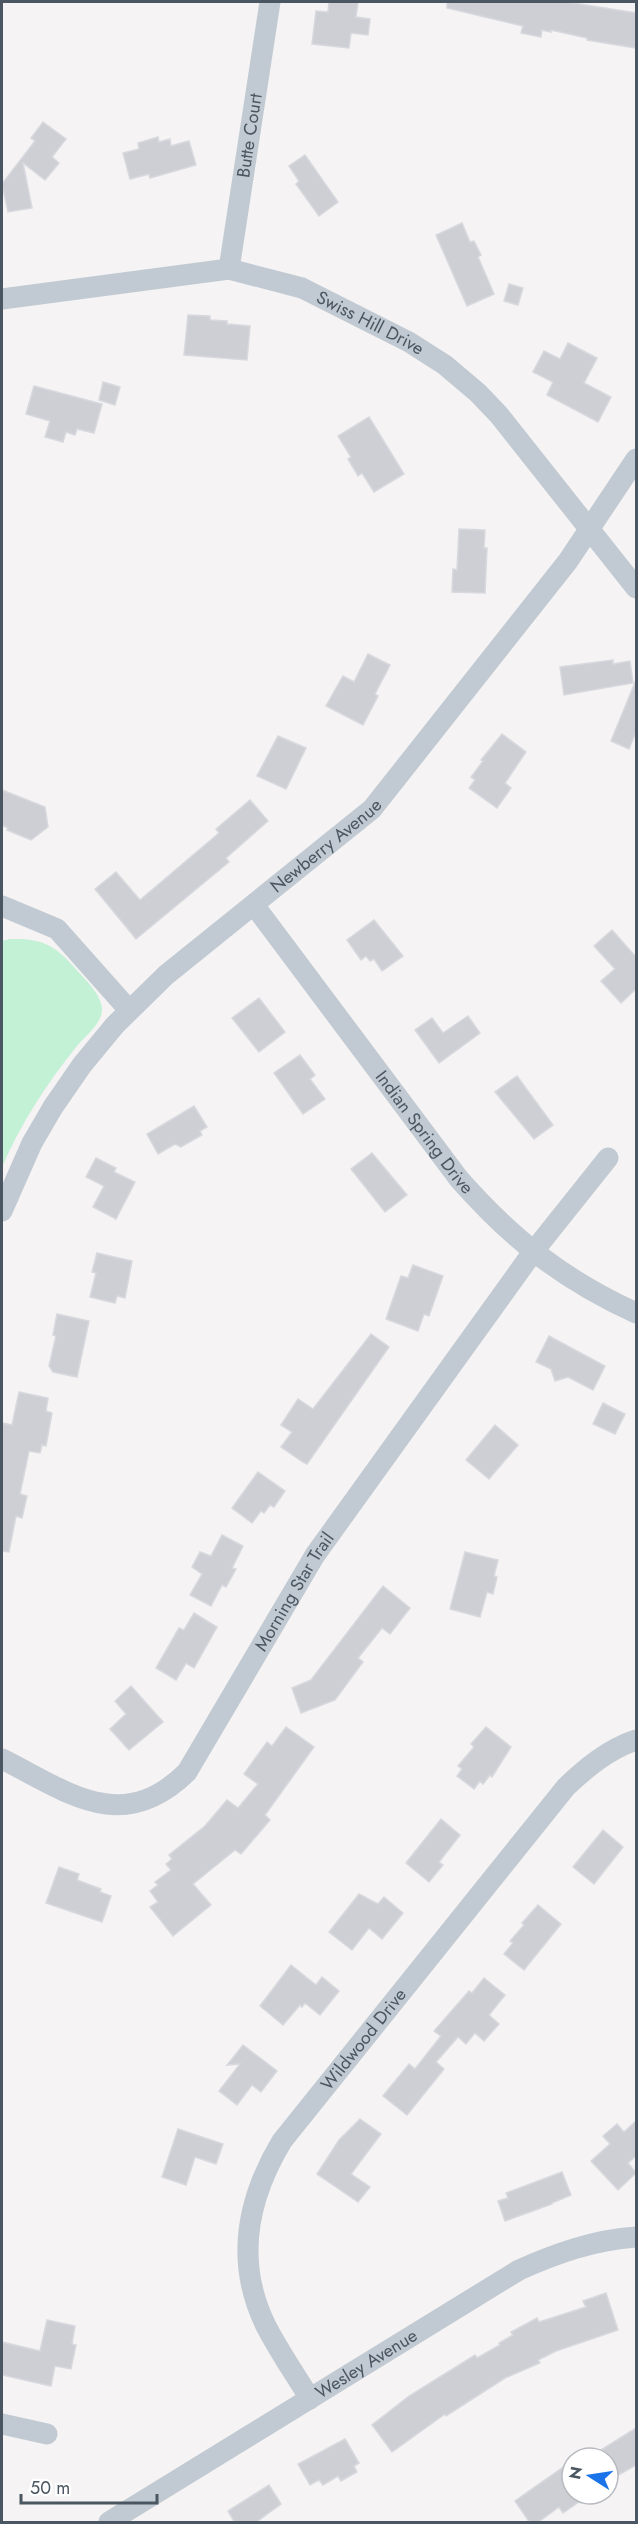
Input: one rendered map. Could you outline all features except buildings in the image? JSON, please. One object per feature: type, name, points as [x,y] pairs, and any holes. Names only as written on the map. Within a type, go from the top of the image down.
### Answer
[{"type":"street","name":"Butte Court","points":[[229,269],[270,2]]},
{"type":"street","name":"Swiss Hill Drive","points":[[2,299],[229,269],[302,288],[409,342],[445,365],[478,393],[499,415],[636,588]]},
{"type":"street","name":"Newberry Avenue","points":[[2,1211],[32,1143],[82,1065],[129,1010],[166,975],[372,809],[568,561],[636,459]]},
{"type":"street","name":"Indian Spring Drive","points":[[254,905],[459,1179],[490,1214],[532,1252],[582,1285],[636,1312]]},
{"type":"street","points":[[2,906],[57,929],[129,1010]]},
{"type":"street","name":"Morning Star Trail","points":[[2,1759],[81,1799],[99,1804],[118,1806],[136,1804],[153,1798],[172,1786],[194,1762],[315,1555],[532,1252],[608,1158]]},
{"type":"street","name":"Wildwood Drive","points":[[310,2398],[265,2324],[249,2270],[249,2223],[256,2193],[267,2165],[282,2141],[566,1787],[585,1769],[607,1754],[636,1740]]},
{"type":"street","name":"Wesley Avenue","points":[[110,2523],[519,2270],[584,2245],[636,2237]]},
{"type":"street","points":[[2,2424],[47,2434]]},
{"type":"green space","points":[[10,939],[38,941],[60,953],[91,986],[101,1002],[102,1014],[97,1024],[66,1060],[35,1104],[2,1167],[2,941]]}]
